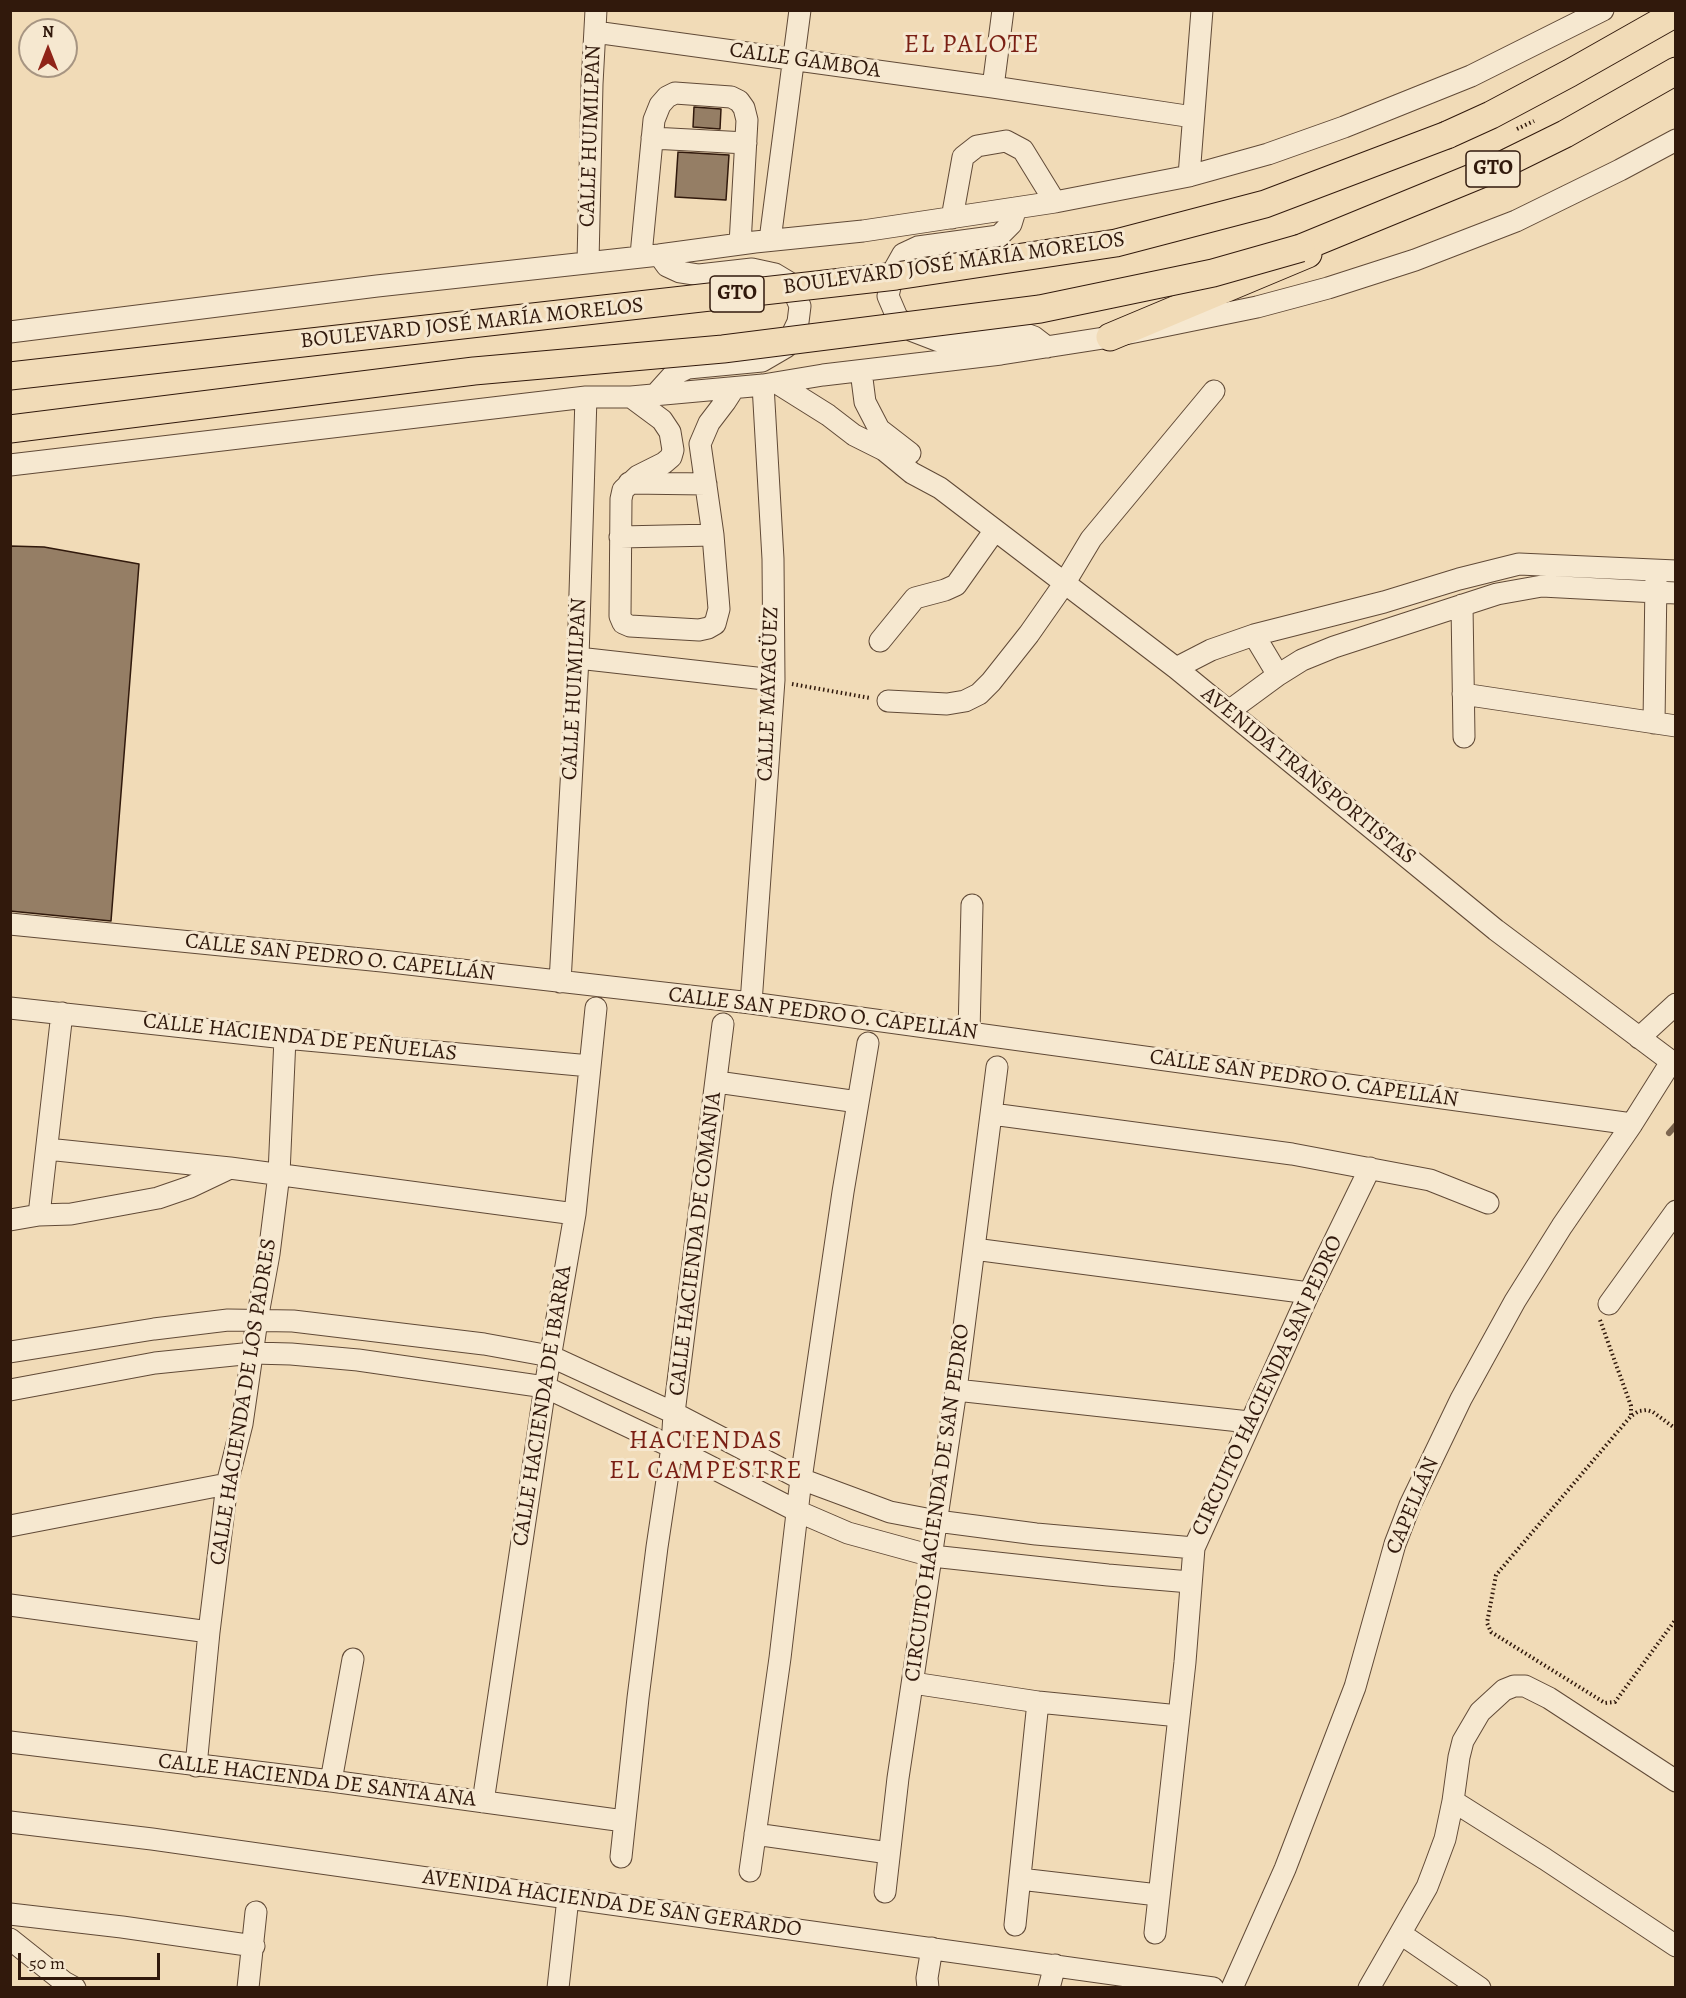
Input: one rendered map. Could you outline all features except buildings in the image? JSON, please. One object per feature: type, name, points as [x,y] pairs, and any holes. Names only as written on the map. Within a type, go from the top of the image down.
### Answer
[{"type":"main road","name":"BOULEVARD JOSÉ MARÍA MORELOS","points":[[10,376],[896,276],[1116,243],[1265,204],[1447,135],[1540,88],[1676,13]]},
{"type":"main road","name":"BOULEVARD JOSÉ MARÍA MORELOS","points":[[10,429],[474,371],[723,349],[1030,310],[1127,292],[1213,273],[1301,249],[1496,168],[1565,134],[1676,71]]},
{"type":"main road","points":[[1110,338],[1267,273],[1401,206]]},
{"type":"street","name":"CALLE HUIMILPAN","points":[[588,262],[596,10]]},
{"type":"street","points":[[770,240],[800,10]]},
{"type":"street","points":[[993,87],[1003,10]]},
{"type":"street","points":[[1189,176],[1202,10]]},
{"type":"street","name":"BOULEVARD JOSÉ MARÍA MORELOS","points":[[10,332],[770,240],[863,231],[1055,202],[1189,176],[1268,154],[1344,127],[1471,76],[1603,10]]},
{"type":"street","name":"CALLE GAMBOA","points":[[595,32],[1193,117]]},
{"type":"street","points":[[655,395],[673,375],[688,368],[762,360],[786,347],[798,322],[800,306],[790,283],[775,274],[752,269],[699,275],[680,272],[650,255],[654,120],[660,105],[667,97],[675,93],[730,97],[739,101],[744,108],[747,120],[740,244]]},
{"type":"street","points":[[652,138],[746,143]]},
{"type":"street","points":[[10,465],[586,396],[631,397],[770,384],[1110,338],[1257,307],[1328,288],[1415,260],[1516,221],[1676,140]]},
{"type":"street","points":[[952,218],[963,157],[977,146],[1006,141],[1023,150],[1055,202]]},
{"type":"street","points":[[1016,208],[1011,224],[999,236],[918,247],[903,254],[894,270],[888,296],[897,317],[914,332],[939,341],[1017,331],[1034,337],[1047,347]]},
{"type":"street","name":"AVENIDA TRANSPORTISTAS","points":[[861,371],[865,402],[879,429],[910,453],[940,488]]},
{"type":"street","name":"AVENIDA TRANSPORTISTAS","points":[[770,384],[828,415],[854,435],[884,450],[912,472],[940,488],[1176,668],[1496,930],[1673,1063]]},
{"type":"street","name":"CALLE MAYAGÜEZ","points":[[751,1003],[774,680],[770,384]]},
{"type":"street","points":[[631,397],[662,420],[670,432],[672,450],[671,457],[664,463],[628,483],[623,490],[619,610],[623,623],[630,626],[686,630],[708,628],[718,619],[719,591],[701,456],[703,434],[734,388]]},
{"type":"street","points":[[888,701],[947,704],[965,701],[979,694],[1029,634],[1064,584],[1091,539],[1214,391]]},
{"type":"street","name":"CALLE HUIMILPAN","points":[[560,982],[578,658],[586,396]]},
{"type":"street","points":[[628,483],[706,484]]},
{"type":"street","points":[[880,641],[915,598],[956,585],[995,530]]},
{"type":"street","points":[[620,537],[713,535]]},
{"type":"street","points":[[1176,668],[1211,650],[1254,635],[1519,564],[1666,570],[1654,723]]},
{"type":"street","points":[[1229,711],[1302,660],[1334,647],[1497,594],[1542,586],[1666,592]]},
{"type":"street","points":[[1462,605],[1464,737]]},
{"type":"street","points":[[1254,635],[1278,675]]},
{"type":"street","points":[[578,658],[774,680]]},
{"type":"street","points":[[1463,694],[1676,726]]},
{"type":"street","points":[[969,1033],[972,905]]},
{"type":"street","name":"CALLE SAN PEDRO O. CAPELLÁN","points":[[10,924],[382,961],[751,1003],[1632,1124]]},
{"type":"street","points":[[1639,1038],[1676,1004]]},
{"type":"street","name":"CALLE HACIENDA DE PEÑUELAS","points":[[10,1008],[285,1038],[590,1066]]},
{"type":"street","name":"CALLE HACIENDA DE IBARRA","points":[[483,1802],[545,1387],[575,1214],[596,1008]]},
{"type":"street","points":[[39,1215],[62,1013]]},
{"type":"street","name":"CALLE HACIENDA DE COMANJA","points":[[621,1857],[655,1559],[672,1447],[674,1413],[723,1024]]},
{"type":"street","name":"CALLE HACIENDA DE LOS PADRES","points":[[196,1766],[227,1484],[242,1424],[269,1254],[279,1174],[285,1038]]},
{"type":"street","points":[[750,1871],[780,1658],[801,1479],[868,1043]]},
{"type":"street","name":"CAPELLÁN","points":[[1232,1988],[1285,1869],[1355,1687],[1395,1544],[1410,1505],[1461,1399],[1515,1301],[1562,1226],[1673,1063]]},
{"type":"street","name":"CIRCUITO HACIENDA DE SAN PEDRO","points":[[885,1892],[898,1778],[956,1390],[997,1066]]},
{"type":"street","points":[[717,1082],[858,1102]]},
{"type":"street","points":[[992,1114],[1292,1154],[1430,1180],[1488,1203]]},
{"type":"street","points":[[47,1149],[279,1174],[575,1214]]},
{"type":"street","points":[[10,1220],[39,1215],[71,1214],[158,1198],[190,1187],[230,1168]]},
{"type":"street","name":"CIRCUITO HACIENDA SAN PEDRO","points":[[1155,1933],[1185,1662],[1194,1548],[1249,1422],[1370,1168]]},
{"type":"street","points":[[1609,1304],[1676,1211]]},
{"type":"street","points":[[974,1249],[1309,1293]]},
{"type":"street","points":[[10,1352],[206,1322],[257,1320],[364,1328],[484,1344],[550,1356],[674,1413],[801,1479],[890,1512],[937,1521],[1036,1534],[1194,1548]]},
{"type":"street","points":[[10,1390],[155,1363],[253,1353],[358,1360],[545,1387],[672,1447],[797,1511],[848,1533],[932,1556],[1190,1582]]},
{"type":"street","points":[[956,1390],[1249,1422]]},
{"type":"street","points":[[10,1526],[227,1484]]},
{"type":"street","points":[[10,1605],[209,1632]]},
{"type":"street","points":[[332,1781],[353,1659]]},
{"type":"street","points":[[913,1683],[1038,1702],[1179,1716]]},
{"type":"street","points":[[1370,1988],[1431,1876],[1445,1839],[1454,1801],[1458,1757],[1470,1727],[1491,1700],[1504,1690],[1514,1686],[1525,1686],[1549,1698],[1673,1774]]},
{"type":"street","points":[[1015,1925],[1038,1702]]},
{"type":"street","name":"CALLE HACIENDA DE SANTA ANA","points":[[10,1742],[332,1781],[624,1821]]},
{"type":"street","points":[[1454,1801],[1676,1946]]},
{"type":"street","name":"AVENIDA HACIENDA DE SAN GERARDO","points":[[10,1822],[163,1840],[568,1899],[1214,1988]]},
{"type":"street","points":[[755,1834],[889,1853]]},
{"type":"street","points":[[1020,1879],[1158,1895]]},
{"type":"street","points":[[558,1988],[568,1899]]},
{"type":"street","points":[[248,1988],[256,1912]]},
{"type":"street","points":[[10,1914],[254,1946]]},
{"type":"street","points":[[1401,1934],[1480,1988]]},
{"type":"street","points":[[10,1939],[64,1982],[75,1988]]},
{"type":"street","points":[[928,1988],[927,1978],[932,1948]]},
{"type":"street","points":[[1049,1988],[1055,1965]]},
{"type":"path","points":[[774,680],[888,701]]},
{"type":"path","points":[[1609,1304],[1599,1317],[1630,1406],[1631,1416]]},
{"type":"path","points":[[1676,1429],[1647,1410],[1639,1411],[1631,1416],[1496,1575],[1487,1623],[1491,1632],[1605,1703],[1615,1702],[1676,1619]]},
{"type":"waterway","points":[[1669,1133],[1676,1125]]},
{"type":"district","name":"EL PALOTE","points":[[972,46]]},
{"type":"district","name":"HACIENDAS EL CAMPESTRE","points":[[706,1457]]}]
